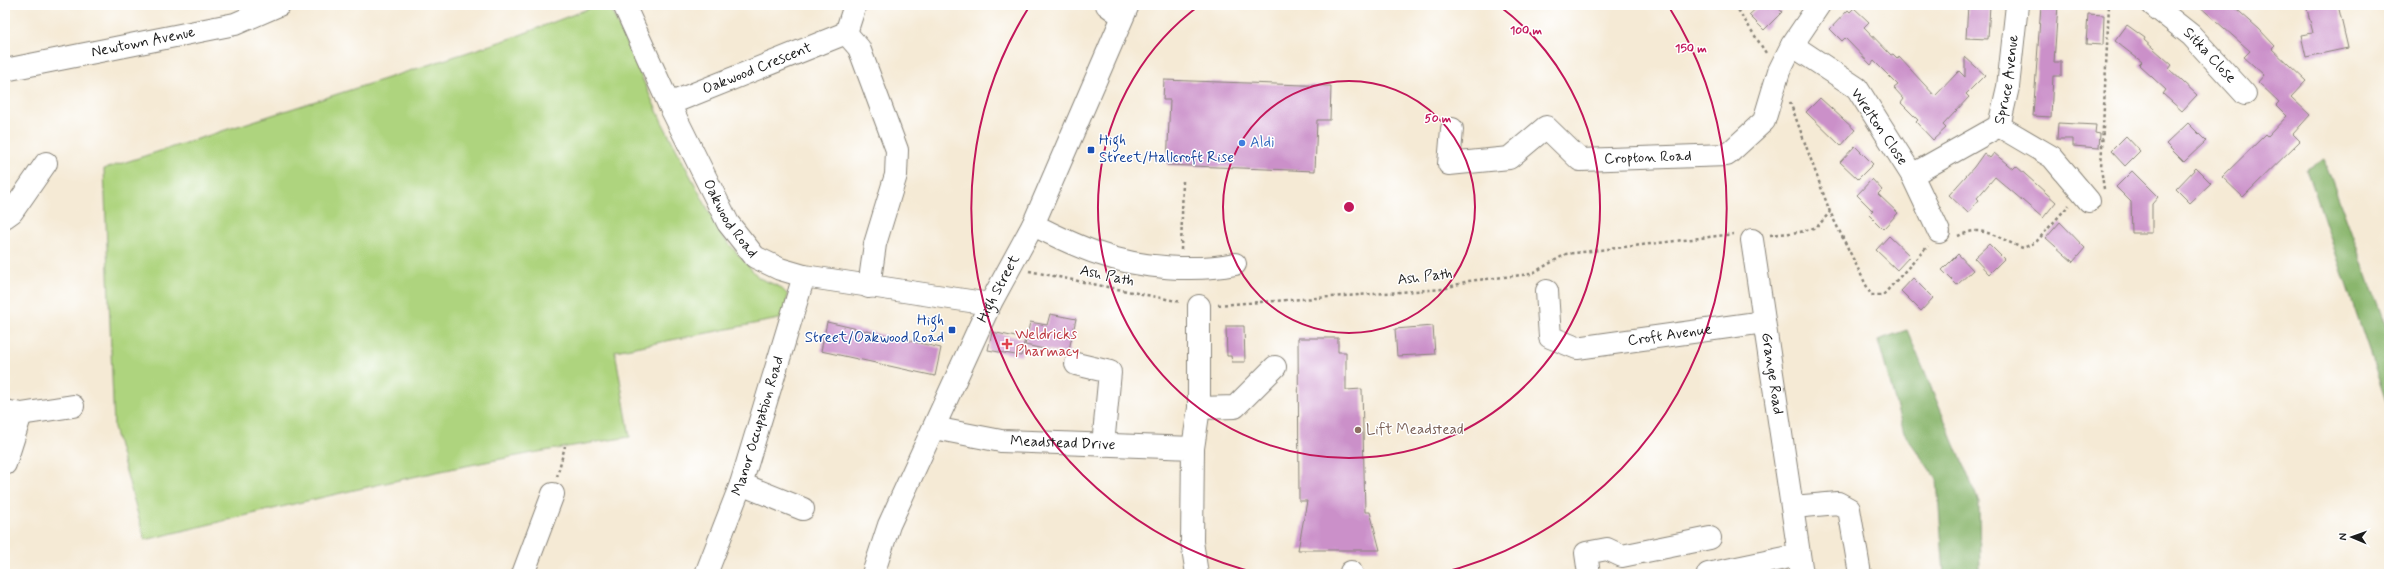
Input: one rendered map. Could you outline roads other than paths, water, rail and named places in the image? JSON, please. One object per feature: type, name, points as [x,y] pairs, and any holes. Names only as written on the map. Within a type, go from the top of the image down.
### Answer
[{"type":"street","name":"Newtown Avenue","points":[[5,70],[235,24],[279,5]]},
{"type":"street","name":"Oakwood Road","points":[[624,5],[669,104],[728,223],[755,257],[780,269],[804,276],[869,287],[990,304]]},
{"type":"street","points":[[854,5],[846,33],[859,48],[897,150],[896,175],[875,244],[869,287]]},
{"type":"street","name":"Cropton Road","points":[[1452,129],[1449,164],[1509,158],[1546,127],[1580,160],[1727,155],[1764,121],[1779,72],[1792,45],[1819,5]]},
{"type":"street","name":"Spruce Avenue","points":[[1912,175],[1999,126],[2008,87],[2017,5]]},
{"type":"street","name":"Sitka Close","points":[[2153,5],[2191,35],[2245,94]]},
{"type":"street","name":"High Street","points":[[873,574],[889,525],[990,304],[1033,225],[1119,9]]},
{"type":"street","name":"Oakwood Crescent","points":[[669,104],[846,33]]},
{"type":"street","name":"Wrelton Close","points":[[1792,45],[1856,88],[1912,175],[1939,232]]},
{"type":"street","points":[[1999,126],[2052,157],[2089,201]]},
{"type":"street","points":[[5,217],[12,212],[46,164]]},
{"type":"street","points":[[1033,225],[1101,255],[1143,264],[1214,268],[1236,264]]},
{"type":"street","name":"Grange Road","points":[[1752,240],[1793,507],[1800,564]]},
{"type":"street","name":"Manor Occupation Road","points":[[706,574],[741,484],[804,276]]},
{"type":"street","name":"Croft Avenue","points":[[1547,291],[1550,336],[1577,348],[1764,322]]},
{"type":"street","points":[[1198,574],[1192,542],[1193,448],[1199,408],[1199,306]]},
{"type":"street","points":[[1076,364],[1110,372],[1104,445]]},
{"type":"street","points":[[1199,408],[1235,407],[1275,367]]},
{"type":"street","points":[[5,464],[13,413],[73,406]]},
{"type":"street","name":"Meadstead Drive","points":[[934,428],[1001,441],[1193,448]]},
{"type":"street","points":[[741,484],[803,509]]},
{"type":"street","points":[[523,574],[553,494]]},
{"type":"street","points":[[1793,507],[1838,503],[1848,510],[1860,574]]},
{"type":"street","points":[[1589,574],[1586,553],[1607,549],[1622,556],[1710,538]]},
{"type":"street","points":[[1708,574],[1800,564]]},
{"type":"place","name":"Aldi","points":[[1242,143]]},
{"type":"place","name":"High Street/Hallcroft Rise","points":[[1091,150]]},
{"type":"place","name":"High Street/Oakwood Road","points":[[952,330]]},
{"type":"place","name":"Weldricks Pharmacy","points":[[1007,344]]},
{"type":"place","name":"Lift Meadstead","points":[[1358,430]]}]
